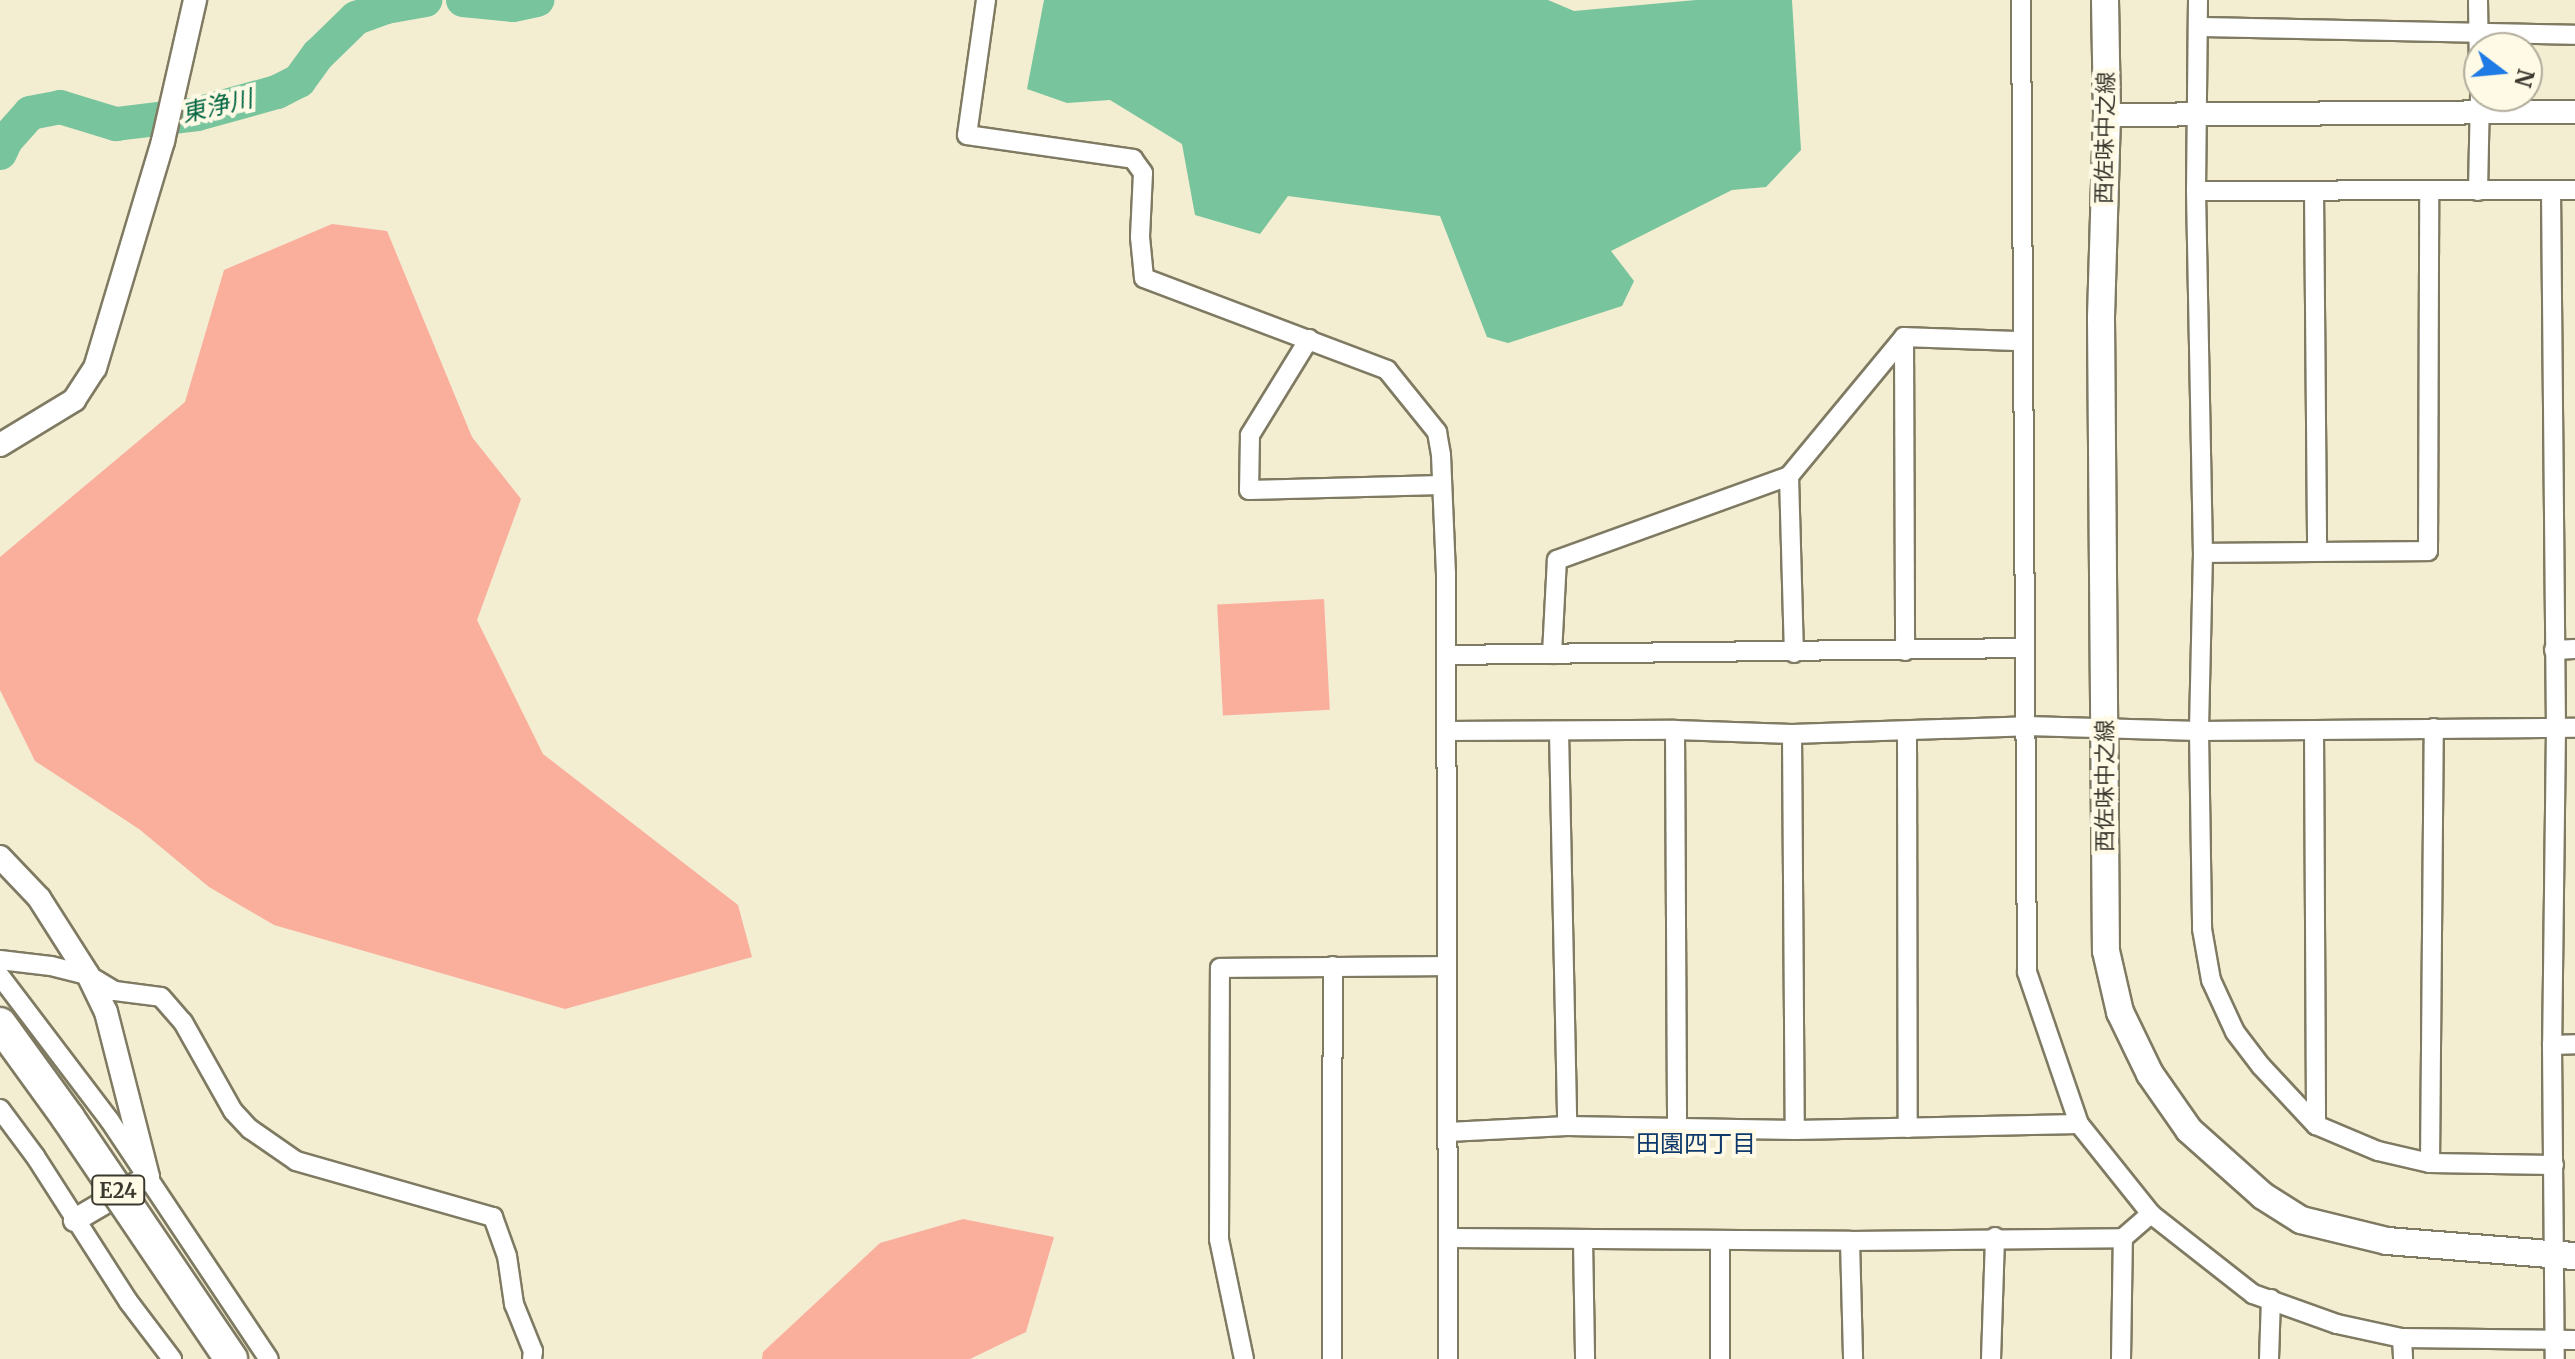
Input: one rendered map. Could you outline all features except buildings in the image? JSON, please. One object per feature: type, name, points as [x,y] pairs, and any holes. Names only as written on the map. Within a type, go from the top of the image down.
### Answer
[{"type":"highway","name":"E24","points":[[0,1024],[68,1118],[231,1359]]},
{"type":"main road","name":"西佐味中之線","points":[[2105,0],[2107,115],[2101,318],[2106,951],[2120,1012],[2150,1074],[2189,1130],[2263,1196],[2301,1220],[2387,1241],[2565,1256]]},
{"type":"street","points":[[0,445],[74,400],[95,368],[163,141],[195,0]]},
{"type":"street","points":[[2021,0],[2027,972],[2079,1124],[2151,1214],[2253,1294],[2337,1324],[2402,1338],[2575,1340]]},
{"type":"street","points":[[2198,0],[2196,191],[2203,553],[2199,731],[2202,929],[2211,980],[2235,1032],[2261,1066],[2316,1125],[2378,1151],[2430,1163],[2554,1165]]},
{"type":"street","points":[[2477,32],[2478,0]]},
{"type":"street","points":[[985,8],[967,135],[1133,159],[1143,173],[1140,237],[1144,278],[1387,370],[1437,432],[1442,485],[1446,655],[1448,1359]]},
{"type":"street","points":[[2200,27],[2463,36]]},
{"type":"street","points":[[2543,35],[2575,35]]},
{"type":"street","points":[[2107,115],[2463,106]]},
{"type":"street","points":[[2543,110],[2575,112]]},
{"type":"street","points":[[2478,191],[2481,112]]},
{"type":"street","points":[[2551,190],[2554,650],[2566,728],[2552,1045],[2554,1165],[2565,1256],[2555,1359]]},
{"type":"street","points":[[2196,191],[2429,193],[2575,190]]},
{"type":"street","points":[[2314,191],[2317,550]]},
{"type":"street","points":[[2203,553],[2428,551],[2429,193]]},
{"type":"street","points":[[1904,337],[2021,341]]},
{"type":"street","points":[[1552,654],[1557,560],[1789,476],[1904,337]]},
{"type":"street","points":[[1904,337],[1905,651]]},
{"type":"street","points":[[1309,339],[1250,435],[1249,490],[1442,485]]},
{"type":"street","points":[[1789,476],[1794,653]]},
{"type":"street","points":[[1446,655],[2025,648]]},
{"type":"street","points":[[2554,650],[2575,649]]},
{"type":"street","points":[[1446,731],[1675,730],[1792,734],[2027,726],[2199,731],[2566,728]]},
{"type":"street","points":[[2430,1163],[2434,728]]},
{"type":"street","points":[[1675,730],[1677,1128]]},
{"type":"street","points":[[2314,730],[2316,1125]]},
{"type":"street","points":[[1559,731],[1567,1126]]},
{"type":"street","points":[[1907,732],[1908,1128]]},
{"type":"street","points":[[1792,734],[1795,1130]]},
{"type":"street","points":[[0,857],[39,898],[88,975],[106,1012],[148,1177]]},
{"type":"street","points":[[0,960],[88,975],[115,991],[161,997],[183,1022],[233,1111],[250,1129],[296,1161],[493,1217],[507,1256],[514,1304],[533,1351],[532,1359]]},
{"type":"street","points":[[1332,1359],[1333,966]]},
{"type":"street","points":[[1244,1359],[1219,1239],[1220,968],[1446,966]]},
{"type":"street","points":[[0,976],[60,1051],[269,1359]]},
{"type":"street","points":[[2552,1045],[2575,1044]]},
{"type":"street","points":[[0,1109],[128,1301],[172,1359]]},
{"type":"street","points":[[1448,1132],[1567,1126],[1795,1130],[2079,1124]]},
{"type":"street","points":[[75,1220],[148,1177]]},
{"type":"street","points":[[1450,1238],[1850,1241],[1995,1237],[2123,1238],[2151,1214]]},
{"type":"street","points":[[1991,1359],[1995,1237]]},
{"type":"street","points":[[2121,1359],[2123,1238]]},
{"type":"street","points":[[1583,1240],[1585,1359]]},
{"type":"street","points":[[1720,1241],[1720,1359]]},
{"type":"street","points":[[1850,1241],[1853,1359]]},
{"type":"street","points":[[2269,1359],[2271,1299]]},
{"type":"street","points":[[2402,1338],[2403,1359]]},
{"type":"shaded area","points":[[1044,0],[1548,0],[1574,11],[1696,0],[1792,0],[1801,150],[1766,187],[1732,190],[1611,251],[1634,281],[1622,306],[1508,343],[1487,337],[1440,216],[1288,196],[1260,234],[1195,215],[1182,144],[1110,100],[1067,103],[1027,89]]},
{"type":"shaded area","points":[[332,224],[387,231],[472,437],[521,499],[477,620],[543,754],[738,905],[752,957],[565,1009],[274,925],[209,887],[139,829],[35,761],[0,690],[0,557],[185,402],[224,270]]},
{"type":"shaded area","points":[[1324,599],[1330,710],[1223,715],[1217,605]]},
{"type":"shaded area","points":[[963,1219],[1054,1237],[1026,1332],[970,1359],[762,1359],[763,1352],[880,1243]]},
{"type":"waterway","name":"東浄川","points":[[0,153],[6,140],[30,113],[60,107],[116,124],[197,114],[277,92],[299,81],[318,55],[356,18],[386,7],[425,0]]},
{"type":"waterway","name":"東浄川","points":[[463,0],[513,5],[537,0]]},
{"type":"district","name":"田園四丁目","points":[[1696,1144]]}]
